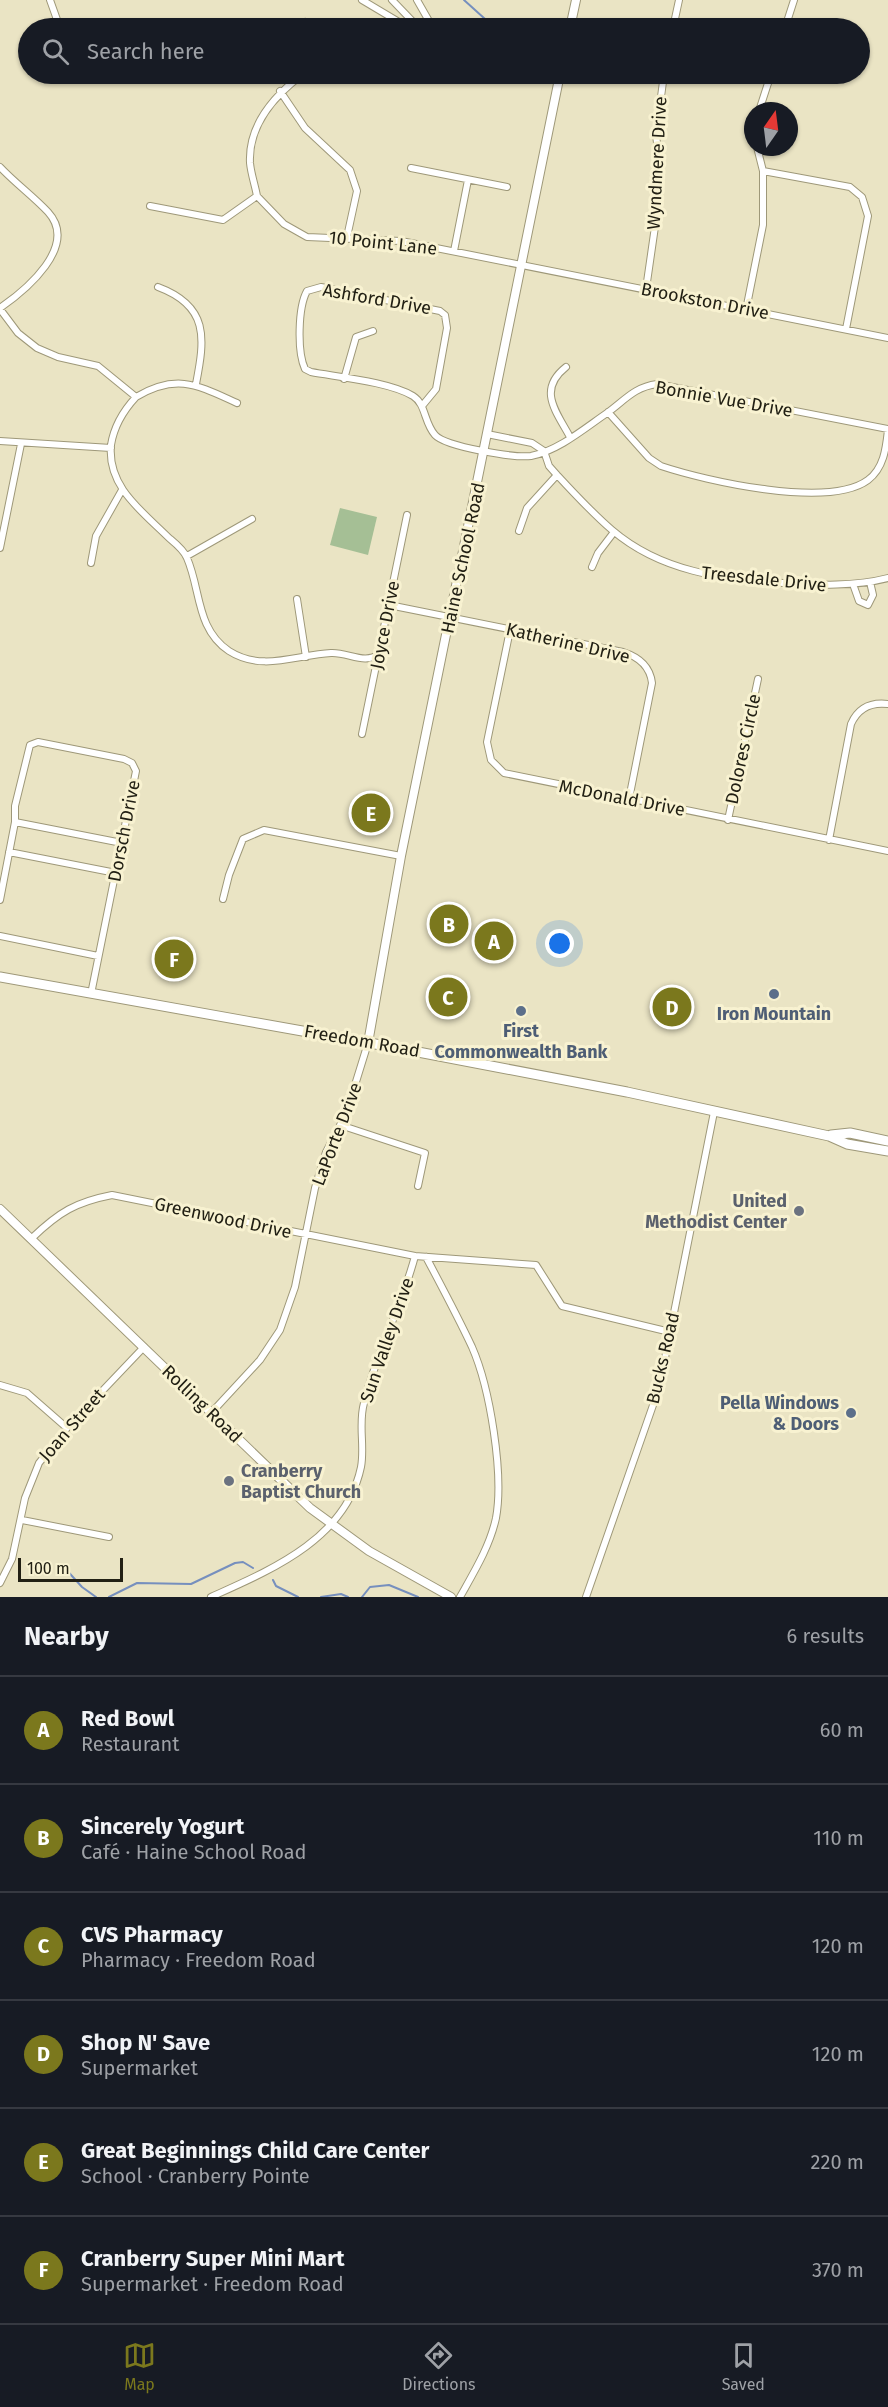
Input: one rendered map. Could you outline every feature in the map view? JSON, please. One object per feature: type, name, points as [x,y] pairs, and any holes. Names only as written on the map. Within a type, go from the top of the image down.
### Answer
[{"type":"main road","name":"Freedom Road","points":[[0,976],[627,1092],[888,1151]]},
{"type":"main road","name":"Freedom Road","points":[[829,1136],[850,1133],[888,1141]]},
{"type":"street","points":[[50,0],[56,18]]},
{"type":"street","points":[[364,0],[393,18]]},
{"type":"street","points":[[392,0],[409,18]]},
{"type":"street","points":[[417,0],[427,18]]},
{"type":"street","points":[[572,18],[576,0]]},
{"type":"street","points":[[675,18],[679,0]]},
{"type":"street","points":[[788,18],[794,0]]},
{"type":"street","points":[[150,206],[223,220],[257,196],[250,162],[258,122],[280,91],[289,84]]},
{"type":"street","name":"Haine School Road","points":[[368,1043],[400,856],[451,618],[559,84]]},
{"type":"street","name":"Wyndmere Drive","points":[[646,289],[659,199],[660,167],[656,135],[663,84]]},
{"type":"street","points":[[762,102],[768,84]]},
{"type":"street","points":[[280,91],[304,128],[350,170],[357,191],[347,237]]},
{"type":"street","points":[[746,310],[763,225],[763,171],[759,156]]},
{"type":"street","points":[[0,167],[49,212],[57,230],[54,249],[38,275],[27,287],[0,308],[18,333],[38,348],[58,357],[98,366],[136,398]]},
{"type":"street","points":[[411,168],[507,187]]},
{"type":"street","points":[[763,171],[850,187],[862,197],[868,216],[846,329]]},
{"type":"street","points":[[454,251],[468,180]]},
{"type":"street","name":"10 Point Lane","points":[[257,196],[284,224],[308,237],[401,241],[523,263]]},
{"type":"street","name":"Brookston Drive","points":[[523,263],[888,338]]},
{"type":"street","points":[[158,287],[181,298],[195,313],[201,326],[201,358],[195,384]]},
{"type":"street","name":"Ashford Drive","points":[[321,287],[433,308],[445,315],[447,328],[436,389],[422,406],[415,397],[397,389],[311,372],[303,363],[301,308],[307,291],[321,287]]},
{"type":"street","points":[[344,379],[356,337],[373,331]]},
{"type":"street","points":[[566,367],[553,379],[550,392],[555,408],[570,437]]},
{"type":"street","points":[[237,403],[195,384],[169,384],[136,398],[127,407],[116,425],[111,448],[114,475],[122,490],[187,556],[202,617],[219,643],[237,655],[256,661],[278,662],[335,652],[369,659],[379,654]]},
{"type":"street","name":"Bonnie Vue Drive","points":[[484,451],[530,456],[544,451],[608,412],[633,391],[657,384],[888,430]]},
{"type":"street","points":[[422,406],[429,427],[441,440],[484,451]]},
{"type":"street","points":[[608,412],[649,458],[661,466],[754,488],[828,492],[852,488],[868,480],[876,471],[884,456],[888,430]]},
{"type":"street","points":[[487,434],[532,443],[544,451]]},
{"type":"street","points":[[0,441],[111,448]]},
{"type":"street","points":[[0,548],[21,444]]},
{"type":"street","name":"Treesdale Drive","points":[[544,451],[549,466],[614,532],[652,556],[706,575],[741,580],[833,586],[888,578]]},
{"type":"street","points":[[519,531],[527,508],[557,475]]},
{"type":"street","points":[[91,563],[96,536],[122,490]]},
{"type":"street","name":"Joyce Drive","points":[[362,734],[407,515]]},
{"type":"street","points":[[187,556],[252,519]]},
{"type":"street","points":[[592,567],[598,553],[614,532]]},
{"type":"street","name":"Treesdale Drive","points":[[853,584],[859,601],[868,605],[873,595],[870,582]]},
{"type":"street","points":[[297,599],[306,657]]},
{"type":"street","name":"Katherine Drive","points":[[389,605],[623,652],[635,657],[647,668],[652,683],[629,799]]},
{"type":"street","name":"McDonald Drive","points":[[510,630],[488,733],[491,760],[510,775],[888,851]]},
{"type":"street","name":"Dolores Circle","points":[[728,820],[758,678]]},
{"type":"street","points":[[829,840],[851,724],[858,712],[868,706],[888,704]]},
{"type":"street","name":"Dorsch Drive","points":[[15,822],[15,806],[27,748],[33,742],[124,759],[132,763],[136,771],[91,994]]},
{"type":"street","points":[[0,900],[15,822],[122,843]]},
{"type":"street","points":[[223,899],[229,875],[243,839],[264,830],[400,856]]},
{"type":"street","points":[[9,852],[116,873]]},
{"type":"street","points":[[0,936],[98,956]]},
{"type":"street","name":"LaPorte Drive","points":[[212,1412],[260,1360],[280,1330],[295,1287],[305,1235],[326,1152],[357,1084],[368,1043]]},
{"type":"street","name":"Bucks Road","points":[[586,1597],[659,1388],[714,1112]]},
{"type":"street","points":[[340,1125],[425,1153],[418,1186]]},
{"type":"street","name":"Greenwood Drive","points":[[32,1238],[50,1221],[82,1201],[112,1195],[415,1256],[536,1265],[561,1306],[670,1332]]},
{"type":"street","name":"Rolling Road","points":[[0,1209],[330,1525],[451,1597]]},
{"type":"street","name":"Sun Valley Drive","points":[[211,1597],[295,1555],[330,1525],[357,1479],[362,1459],[363,1404],[415,1256]]},
{"type":"street","points":[[426,1257],[477,1359],[496,1454],[498,1479],[495,1519],[478,1564],[460,1597]]},
{"type":"street","name":"Joan Street","points":[[0,1583],[12,1558],[25,1498],[36,1468],[67,1428],[144,1347]]},
{"type":"street","points":[[0,1385],[27,1393],[67,1428]]},
{"type":"street","points":[[22,1520],[109,1538]]},
{"type":"green space","points":[[340,508],[377,517],[368,555],[330,545]]},
{"type":"waterway","points":[[464,0],[484,18]]},
{"type":"waterway","points":[[109,1597],[137,1583],[191,1584],[235,1563],[243,1562],[253,1568]]},
{"type":"waterway","points":[[62,1565],[82,1587],[96,1597]]},
{"type":"waterway","points":[[273,1580],[276,1586],[298,1597]]},
{"type":"waterway","points":[[362,1597],[370,1587],[389,1585],[418,1597]]},
{"type":"waterway","points":[[321,1597],[341,1594],[348,1597]]},
{"type":"place","name":"Great Beginnings Child Care Center","points":[[371,813]]},
{"type":"place","name":"Sincerely Yogurt","points":[[449,924]]},
{"type":"place","name":"Red Bowl","points":[[494,941]]},
{"type":"place","name":"Cranberry Super Mini Mart","points":[[174,959]]},
{"type":"place","name":"Iron Mountain","points":[[774,994]]},
{"type":"place","name":"CVS Pharmacy","points":[[448,997]]},
{"type":"place","name":"Shop N' Save","points":[[672,1007]]},
{"type":"place","name":"First Commonwealth Bank","points":[[521,1011]]},
{"type":"place","name":"United Methodist Center","points":[[799,1211]]},
{"type":"place","name":"Pella Windows & Doors","points":[[851,1413]]},
{"type":"place","name":"Cranberry Baptist Church","points":[[229,1481]]}]
